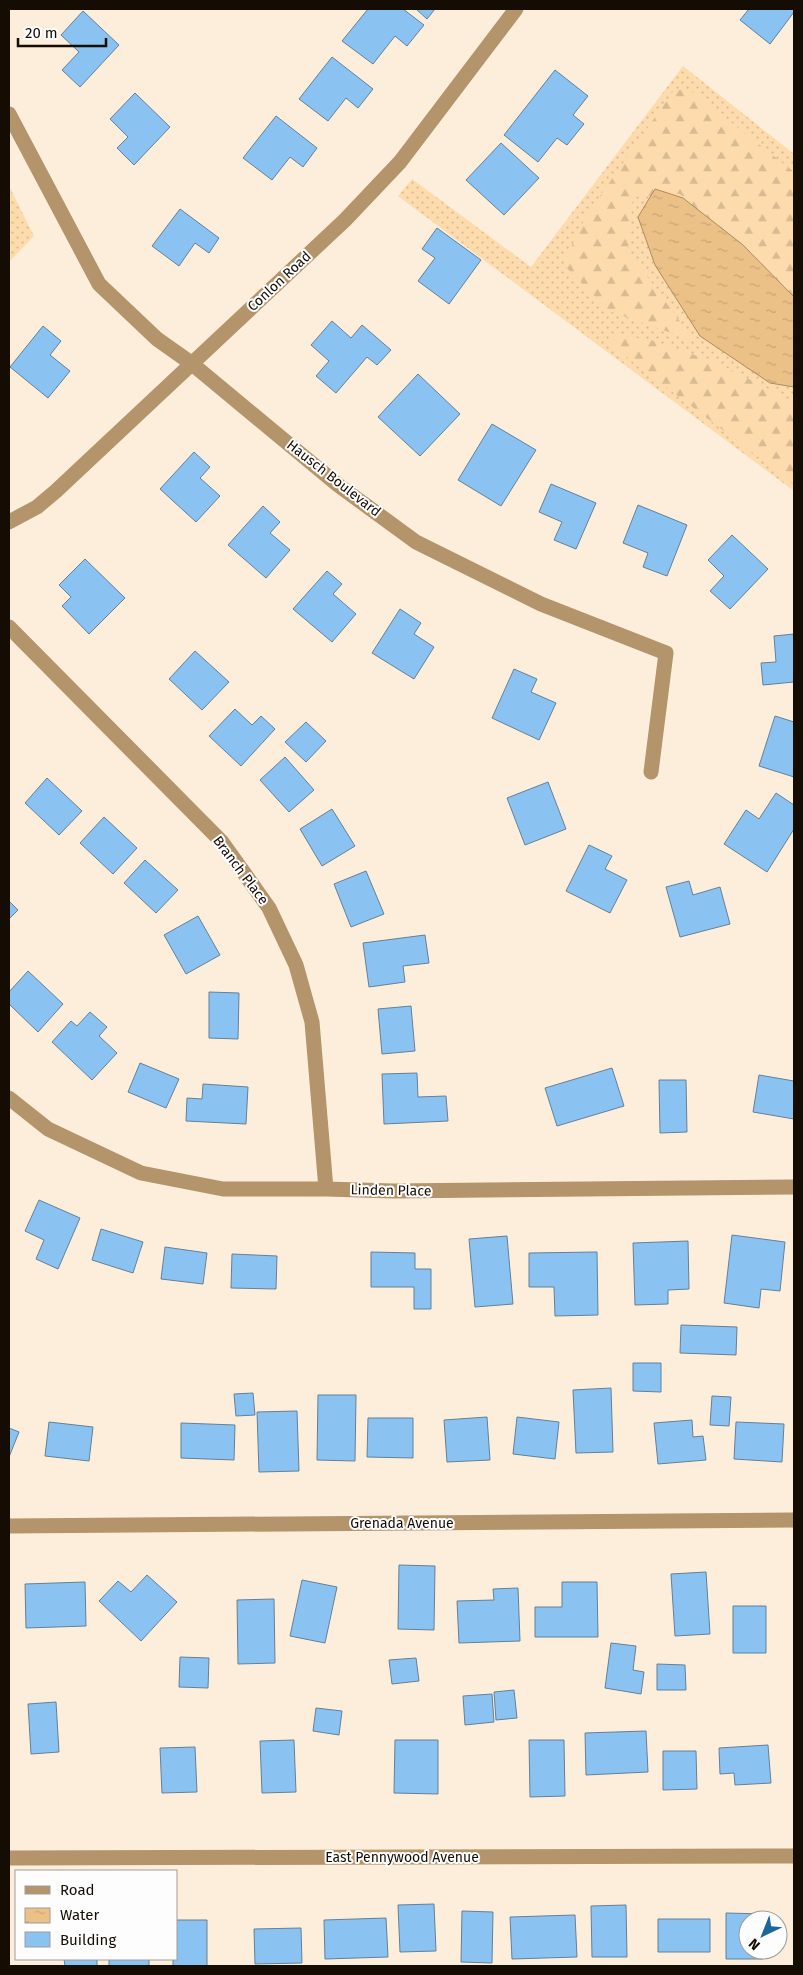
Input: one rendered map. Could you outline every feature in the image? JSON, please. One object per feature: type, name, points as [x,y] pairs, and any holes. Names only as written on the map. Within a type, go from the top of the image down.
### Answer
[{"type":"street","name":"Conlon Road","points":[[9,522],[37,506],[56,491],[345,220],[400,162],[516,9]]},
{"type":"street","name":"Hausch Boulevard","points":[[9,114],[99,284],[158,338],[338,484],[416,542],[541,604],[666,653],[651,772]]},
{"type":"street","name":"Branch Place","points":[[9,627],[222,842],[269,908],[296,965],[312,1022],[326,1189]]},
{"type":"street","name":"Linden Place","points":[[9,1098],[48,1129],[141,1172],[223,1189],[393,1191],[794,1187]]},
{"type":"street","name":"Grenada Avenue","points":[[9,1526],[794,1520]]},
{"type":"street","name":"East Pennywood Avenue","points":[[9,1858],[794,1856]]},
{"type":"green space","points":[[683,66],[794,154],[794,491],[398,196],[412,179],[531,267]]},
{"type":"green space","points":[[689,89],[794,172],[794,299],[680,194],[633,197],[628,250],[694,341],[609,311],[563,264],[586,216],[674,90]]},
{"type":"green space","points":[[9,186],[34,236],[9,262]]},
{"type":"green space","points":[[610,335],[648,339],[715,362],[794,402],[794,484],[608,343]]},
{"type":"water","points":[[655,189],[683,198],[743,245],[794,297],[794,387],[770,383],[700,336],[655,265],[638,217]]},
{"type":"building","points":[[368,9],[403,9],[424,25],[407,46],[395,36],[373,64],[342,41]]},
{"type":"building","points":[[416,9],[435,9],[427,19]]},
{"type":"building","points":[[749,9],[794,9],[794,12],[770,44],[740,20]]},
{"type":"building","points":[[83,11],[119,45],[80,87],[62,70],[79,52],[61,35]]},
{"type":"building","points":[[332,57],[373,89],[358,108],[346,98],[328,121],[299,99]]},
{"type":"building","points":[[555,70],[588,96],[573,115],[584,124],[567,145],[557,138],[538,162],[504,135]]},
{"type":"building","points":[[135,93],[170,127],[134,165],[117,148],[128,137],[110,119]]},
{"type":"building","points":[[276,116],[317,148],[303,167],[290,157],[272,180],[243,158]]},
{"type":"building","points":[[501,143],[539,178],[504,215],[466,180]]},
{"type":"building","points":[[180,209],[219,238],[209,253],[195,243],[179,266],[152,246]]},
{"type":"building","points":[[437,228],[481,260],[449,304],[418,281],[435,258],[422,249]]},
{"type":"building","points":[[332,321],[351,338],[362,325],[391,350],[377,365],[367,357],[336,393],[316,376],[329,361],[311,345]]},
{"type":"building","points":[[43,326],[61,341],[50,355],[70,371],[48,398],[10,367]]},
{"type":"building","points":[[418,374],[460,414],[420,456],[378,417]]},
{"type":"building","points":[[492,424],[536,450],[501,506],[458,480]]},
{"type":"building","points":[[194,452],[210,467],[200,478],[220,496],[196,522],[160,489]]},
{"type":"building","points":[[551,484],[596,503],[576,549],[554,540],[562,522],[539,512]]},
{"type":"building","points":[[638,505],[687,525],[667,576],[643,567],[648,553],[623,543]]},
{"type":"building","points":[[263,506],[280,522],[270,533],[290,550],[266,578],[228,545]]},
{"type":"building","points":[[732,535],[768,569],[730,609],[710,591],[724,576],[708,560]]},
{"type":"building","points":[[85,559],[125,598],[89,634],[62,606],[71,597],[59,585]]},
{"type":"building","points":[[327,571],[342,584],[333,594],[356,614],[332,642],[293,609]]},
{"type":"building","points":[[400,609],[421,623],[414,634],[434,647],[414,679],[372,653]]},
{"type":"building","points":[[794,634],[794,682],[763,685],[761,663],[776,662],[774,636]]},
{"type":"building","points":[[195,651],[229,682],[202,710],[169,679]]},
{"type":"building","points":[[514,669],[537,679],[531,692],[556,703],[539,740],[492,718]]},
{"type":"building","points":[[235,709],[252,725],[261,716],[275,729],[241,766],[209,736]]},
{"type":"building","points":[[775,716],[794,722],[794,777],[759,766]]},
{"type":"building","points":[[306,722],[326,741],[306,762],[285,742]]},
{"type":"building","points":[[285,757],[314,790],[289,812],[260,780]]},
{"type":"building","points":[[47,778],[82,811],[59,835],[25,803]]},
{"type":"building","points":[[548,782],[566,829],[525,845],[507,798]]},
{"type":"building","points":[[776,793],[794,805],[794,829],[767,872],[724,844],[746,810],[759,819]]},
{"type":"building","points":[[332,809],[355,846],[322,866],[300,829]]},
{"type":"building","points":[[104,817],[137,848],[113,874],[80,843]]},
{"type":"building","points":[[589,845],[612,856],[605,869],[627,880],[610,913],[566,891]]},
{"type":"building","points":[[145,860],[178,890],[156,913],[124,883]]},
{"type":"building","points":[[366,871],[384,914],[351,927],[334,884]]},
{"type":"building","points":[[689,881],[693,895],[720,887],[730,924],[680,937],[666,887]]},
{"type":"building","points":[[9,901],[18,910],[9,919]]},
{"type":"building","points":[[198,916],[220,955],[186,974],[164,935]]},
{"type":"building","points":[[425,935],[429,963],[403,966],[405,982],[369,987],[363,943]]},
{"type":"building","points":[[28,971],[63,1004],[38,1032],[9,1004],[9,992]]},
{"type":"building","points":[[209,992],[239,993],[238,1039],[209,1038]]},
{"type":"building","points":[[411,1006],[415,1051],[382,1054],[378,1009]]},
{"type":"building","points":[[90,1012],[107,1027],[99,1036],[117,1053],[92,1080],[52,1042],[71,1021],[77,1026]]},
{"type":"building","points":[[140,1063],[179,1079],[166,1108],[128,1092]]},
{"type":"building","points":[[612,1068],[624,1106],[557,1126],[545,1088]]},
{"type":"building","points":[[417,1073],[418,1097],[446,1096],[448,1121],[384,1124],[382,1074]]},
{"type":"building","points":[[759,1075],[794,1081],[794,1119],[753,1112]]},
{"type":"building","points":[[659,1080],[686,1080],[687,1132],[660,1133]]},
{"type":"building","points":[[203,1084],[248,1087],[246,1124],[186,1121],[187,1098],[202,1099]]},
{"type":"building","points":[[39,1200],[80,1218],[58,1269],[36,1259],[44,1240],[25,1231]]},
{"type":"building","points":[[101,1229],[143,1242],[133,1273],[92,1260]]},
{"type":"building","points":[[732,1235],[785,1242],[780,1291],[761,1289],[759,1308],[724,1303]]},
{"type":"building","points":[[507,1236],[513,1304],[475,1307],[469,1239]]},
{"type":"building","points":[[688,1241],[689,1289],[668,1290],[668,1304],[635,1305],[633,1243]]},
{"type":"building","points":[[165,1247],[207,1253],[203,1284],[161,1279]]},
{"type":"building","points":[[371,1252],[415,1253],[415,1269],[431,1269],[431,1309],[414,1309],[414,1287],[371,1287]]},
{"type":"building","points":[[597,1252],[598,1315],[555,1316],[554,1287],[529,1287],[529,1253]]},
{"type":"building","points":[[232,1254],[277,1256],[276,1289],[231,1288]]},
{"type":"building","points":[[681,1325],[737,1327],[736,1355],[680,1353]]},
{"type":"building","points":[[633,1363],[661,1363],[661,1392],[633,1391]]},
{"type":"building","points":[[611,1388],[613,1452],[576,1453],[573,1390]]},
{"type":"building","points":[[253,1393],[255,1415],[236,1416],[234,1394]]},
{"type":"building","points":[[318,1395],[356,1395],[355,1461],[317,1460]]},
{"type":"building","points":[[712,1396],[731,1397],[729,1426],[710,1425]]},
{"type":"building","points":[[297,1411],[299,1471],[259,1472],[257,1412]]},
{"type":"building","points":[[487,1417],[490,1460],[447,1462],[444,1420]]},
{"type":"building","points":[[517,1417],[559,1422],[555,1459],[513,1454]]},
{"type":"building","points":[[368,1418],[413,1418],[413,1458],[367,1457]]},
{"type":"building","points":[[692,1420],[693,1437],[703,1436],[706,1460],[658,1464],[654,1423]]},
{"type":"building","points":[[49,1422],[93,1427],[89,1461],[45,1456]]},
{"type":"building","points":[[736,1422],[784,1424],[782,1462],[734,1459]]},
{"type":"building","points":[[181,1423],[235,1425],[234,1460],[181,1458]]},
{"type":"building","points":[[9,1428],[19,1432],[9,1457]]},
{"type":"building","points":[[399,1565],[435,1566],[434,1630],[398,1629]]},
{"type":"building","points":[[706,1572],[710,1634],[675,1636],[671,1574]]},
{"type":"building","points":[[147,1575],[177,1602],[141,1641],[99,1601],[118,1581],[131,1592]]},
{"type":"building","points":[[302,1580],[337,1587],[325,1643],[290,1636]]},
{"type":"building","points":[[85,1582],[86,1626],[26,1628],[25,1584]]},
{"type":"building","points":[[562,1582],[597,1582],[598,1637],[535,1637],[535,1607],[562,1607]]},
{"type":"building","points":[[518,1588],[520,1641],[459,1643],[457,1601],[494,1600],[493,1589]]},
{"type":"building","points":[[274,1599],[275,1663],[238,1664],[237,1600]]},
{"type":"building","points":[[733,1606],[766,1606],[766,1653],[733,1653]]},
{"type":"building","points":[[611,1643],[636,1646],[633,1670],[644,1672],[641,1694],[605,1688]]},
{"type":"building","points":[[180,1657],[209,1658],[208,1688],[179,1687]]},
{"type":"building","points":[[416,1658],[419,1681],[392,1684],[389,1660]]},
{"type":"building","points":[[657,1664],[685,1665],[686,1690],[657,1690]]},
{"type":"building","points":[[514,1690],[517,1718],[496,1720],[494,1692]]},
{"type":"building","points":[[492,1694],[494,1722],[465,1725],[463,1696]]},
{"type":"building","points":[[56,1702],[59,1752],[31,1754],[28,1704]]},
{"type":"building","points":[[316,1708],[342,1711],[339,1735],[313,1731]]},
{"type":"building","points":[[646,1731],[648,1772],[586,1775],[585,1733]]},
{"type":"building","points":[[294,1740],[296,1792],[262,1793],[260,1741]]},
{"type":"building","points":[[395,1740],[438,1740],[438,1794],[394,1793]]},
{"type":"building","points":[[529,1740],[564,1740],[565,1796],[530,1797]]},
{"type":"building","points":[[768,1745],[771,1783],[735,1785],[734,1773],[720,1774],[719,1748]]},
{"type":"building","points":[[195,1747],[197,1792],[162,1793],[160,1748]]},
{"type":"building","points":[[663,1751],[696,1751],[697,1789],[663,1790]]},
{"type":"building","points":[[434,1904],[436,1951],[400,1952],[398,1905]]},
{"type":"building","points":[[626,1905],[627,1957],[592,1957],[591,1906]]},
{"type":"building","points":[[462,1911],[493,1912],[492,1963],[461,1962]]},
{"type":"building","points":[[726,1913],[738,1913],[738,1959],[726,1959]]},
{"type":"building","points":[[575,1915],[577,1957],[512,1959],[510,1917]]},
{"type":"building","points":[[386,1918],[388,1957],[325,1959],[324,1920]]},
{"type":"building","points":[[658,1919],[710,1919],[710,1952],[658,1952]]},
{"type":"building","points":[[178,1920],[207,1920],[207,1966],[173,1966],[173,1960],[178,1960]]},
{"type":"building","points":[[301,1928],[302,1963],[255,1964],[254,1929]]},
{"type":"building","points":[[64,1960],[97,1960],[97,1966],[65,1966]]},
{"type":"building","points":[[109,1960],[149,1960],[149,1966],[109,1966]]}]
